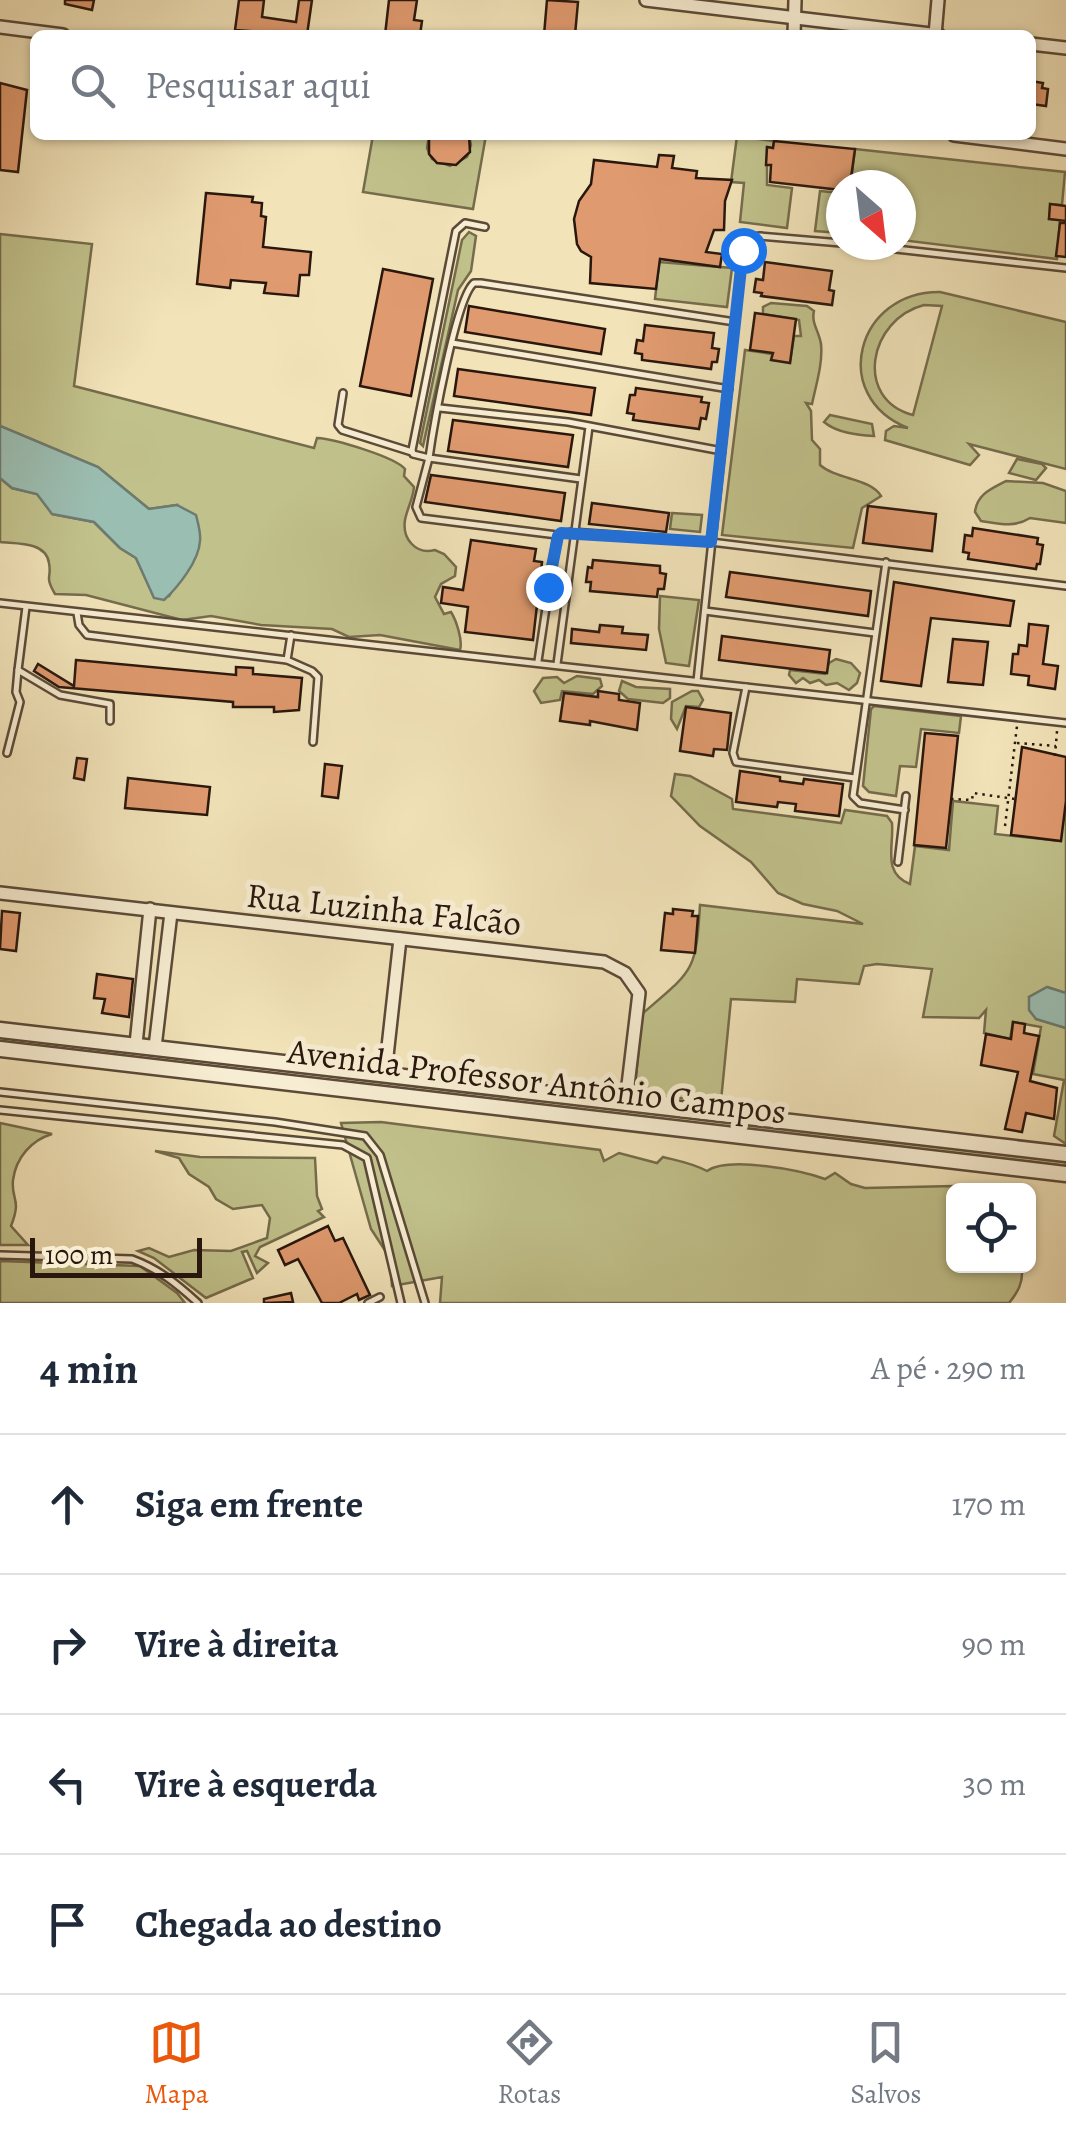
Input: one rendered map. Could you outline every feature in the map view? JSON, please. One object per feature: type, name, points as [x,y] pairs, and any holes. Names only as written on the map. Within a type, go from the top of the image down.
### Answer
[{"type":"street","points":[[646,0],[898,30]]},
{"type":"street","points":[[794,30],[795,0]]},
{"type":"street","points":[[936,30],[938,0]]},
{"type":"street","points":[[0,27],[30,31]]},
{"type":"street","points":[[1036,45],[1066,48]]},
{"type":"street","points":[[994,140],[1066,149]]},
{"type":"street","name":"Rua Luzinha Falcão","points":[[0,893],[604,962],[625,973],[639,992],[626,1102]]},
{"type":"street","points":[[136,1044],[150,910]]},
{"type":"street","points":[[154,1047],[171,913]]},
{"type":"street","points":[[385,1074],[400,940]]},
{"type":"street","name":"Avenida Professor Antônio Campos","points":[[0,1030],[1066,1154]]},
{"type":"street","name":"Avenida Professor Antônio Campos","points":[[0,1048],[1066,1174]]},
{"type":"street","points":[[227,1074],[228,1056]]},
{"type":"street","points":[[254,1078],[259,1058]]},
{"type":"street","points":[[649,1124],[653,1105]]},
{"type":"street","points":[[679,1128],[684,1109]]},
{"type":"lane","points":[[412,452],[456,231],[465,223],[485,227]]},
{"type":"lane","points":[[697,681],[743,250],[752,237],[772,235],[826,241]]},
{"type":"lane","points":[[916,251],[1066,268]]},
{"type":"lane","points":[[735,322],[474,283],[464,294],[452,343],[416,506],[422,518],[558,536],[572,532],[711,542],[1066,586]]},
{"type":"lane","points":[[452,343],[729,389]]},
{"type":"lane","points":[[343,393],[338,424],[342,430],[428,458],[581,479]]},
{"type":"lane","points":[[440,408],[589,426],[722,451]]},
{"type":"lane","points":[[557,664],[589,426]]},
{"type":"lane","points":[[537,662],[558,536]]},
{"type":"lane","points":[[886,562],[854,796],[856,801],[904,810]]},
{"type":"lane","points":[[548,587],[567,591]]},
{"type":"lane","points":[[0,602],[1066,722]]},
{"type":"lane","points":[[7,753],[20,702],[16,692],[26,606]]},
{"type":"lane","points":[[705,612],[876,633]]},
{"type":"lane","points":[[77,613],[78,625],[87,635],[287,660],[318,677],[314,742]]},
{"type":"lane","points":[[287,660],[291,635]]},
{"type":"lane","points":[[18,670],[60,695],[110,704],[110,721]]},
{"type":"lane","points":[[746,687],[733,752],[736,762],[856,778]]},
{"type":"lane","points":[[898,862],[906,796]]},
{"type":"lane","points":[[0,1092],[275,1122],[365,1136],[380,1155],[425,1303]]},
{"type":"lane","points":[[0,1110],[343,1145],[358,1151],[367,1158],[400,1303]]},
{"type":"lane","points":[[358,1151],[365,1136]]},
{"type":"lane","points":[[0,1255],[132,1259],[175,1281],[198,1303]]},
{"type":"lane","points":[[368,1303],[380,1297]]},
{"type":"path","points":[[1005,826],[1017,724]]},
{"type":"path","points":[[1055,756],[1058,730]]},
{"type":"path","points":[[1015,742],[1056,746]]},
{"type":"path","points":[[952,798],[972,800],[973,793],[1016,799]]},
{"type":"green space","points":[[372,140],[428,140],[432,159],[450,166],[467,157],[470,140],[485,140],[473,209],[363,192]]},
{"type":"green space","points":[[736,140],[774,141],[773,148],[767,148],[767,185],[792,188],[787,228],[740,222],[744,183],[731,182]]},
{"type":"green space","points":[[855,149],[1065,172],[1062,205],[1051,204],[1049,219],[1060,220],[1057,259],[916,242],[916,170],[852,170]]},
{"type":"green space","points":[[820,191],[826,192],[826,232],[815,231]]},
{"type":"green space","points":[[469,232],[476,236],[471,271],[458,290],[423,446],[420,443],[462,240]]},
{"type":"green space","points":[[0,234],[92,244],[74,386],[314,448],[317,438],[337,442],[378,454],[405,469],[404,476],[414,487],[405,520],[408,539],[416,548],[444,554],[456,567],[455,576],[441,584],[435,597],[444,614],[451,612],[453,616],[460,650],[380,635],[349,637],[332,629],[261,625],[211,616],[182,620],[86,595],[55,594],[47,556],[42,551],[29,545],[0,542],[0,478],[12,488],[37,494],[53,514],[94,522],[136,558],[154,597],[169,596],[172,591],[177,505],[149,509],[98,467],[0,426]]},
{"type":"green space","points":[[659,262],[732,268],[727,307],[655,299]]},
{"type":"green space","points":[[940,292],[1066,322],[1066,469],[969,444],[979,455],[970,465],[885,440],[886,431],[894,426],[908,428],[883,413],[868,393],[861,371],[863,348],[872,326],[889,308],[912,296]],"holes":[[[924,305],[942,306],[913,415],[894,406],[882,393],[875,359],[891,326],[905,313]]]},
{"type":"green space","points":[[771,303],[807,306],[814,311],[821,359],[812,404],[806,403],[811,411],[812,440],[820,449],[820,465],[869,486],[881,496],[862,508],[853,548],[722,535],[745,350],[772,354],[772,360],[790,362],[794,336],[801,336],[799,320],[763,314],[763,307]]},
{"type":"green space","points":[[830,415],[872,424],[874,436],[835,429],[824,422]]},
{"type":"green space","points":[[1017,459],[1046,468],[1036,480],[1009,473]]},
{"type":"green space","points":[[1006,481],[1043,483],[1066,491],[1066,523],[1030,518],[1012,524],[981,521],[975,512],[979,501]]},
{"type":"green space","points":[[672,513],[702,515],[700,532],[670,529]]},
{"type":"green space","points":[[660,596],[699,600],[689,666],[666,663],[659,629]]},
{"type":"green space","points":[[836,659],[851,663],[860,673],[849,690],[819,680],[810,683],[803,678],[796,683],[789,675],[790,670],[825,674],[829,663]]},
{"type":"green space","points":[[577,676],[600,679],[602,686],[593,694],[562,691],[560,700],[541,703],[534,691],[543,678],[557,677],[564,683]]},
{"type":"green space","points":[[622,681],[636,687],[670,689],[670,698],[663,703],[628,699],[619,691]]},
{"type":"green space","points":[[698,691],[703,700],[699,707],[686,706],[677,729],[671,719],[672,702]]},
{"type":"green space","points":[[874,706],[961,716],[959,733],[921,729],[916,767],[900,766],[896,796],[869,792],[863,786]]},
{"type":"green space","points":[[675,774],[690,776],[732,799],[733,809],[841,823],[845,810],[887,816],[892,823],[893,866],[901,879],[910,884],[915,846],[949,850],[953,801],[998,806],[995,834],[1060,841],[1066,801],[1066,993],[1047,987],[1029,997],[1036,1019],[1066,1028],[1066,1144],[1054,1136],[1064,1080],[1033,1074],[1041,1027],[1013,1022],[1010,1039],[984,1033],[986,1010],[979,1018],[923,1017],[932,969],[877,964],[864,966],[859,984],[797,979],[795,1002],[731,999],[721,1101],[649,1096],[635,1087],[642,1014],[689,968],[700,905],[863,924],[837,911],[803,904],[778,893],[751,862],[700,826],[671,796]]},
{"type":"green space","points":[[381,1122],[600,1150],[604,1161],[619,1153],[657,1163],[663,1157],[707,1171],[747,1165],[825,1179],[835,1173],[865,1188],[946,1186],[946,1273],[1022,1273],[1022,1279],[1009,1303],[440,1303],[442,1277],[392,1286],[390,1258],[371,1229],[341,1123]]},
{"type":"green space","points":[[0,1123],[52,1134],[26,1151],[15,1172],[16,1210],[11,1226],[28,1245],[0,1245]]},
{"type":"green space","points":[[742,1123],[1066,1159],[1066,1166],[738,1129]]},
{"type":"green space","points":[[155,1151],[200,1157],[315,1158],[317,1196],[322,1209],[318,1211],[324,1217],[260,1247],[255,1256],[268,1263],[257,1273],[247,1251],[242,1252],[253,1278],[206,1298],[154,1258],[138,1251],[149,1248],[169,1257],[194,1250],[231,1251],[267,1238],[270,1218],[262,1205],[233,1209],[189,1174],[179,1158]]},
{"type":"green space","points":[[0,1261],[140,1266],[185,1303],[0,1303]]},
{"type":"water","points":[[0,426],[98,467],[149,509],[177,505],[196,515],[200,538],[196,557],[164,600],[154,598],[136,558],[94,522],[52,514],[37,494],[12,488],[0,478]]},
{"type":"water","points":[[1047,987],[1066,993],[1066,1028],[1036,1019],[1029,1010],[1029,997]]},
{"type":"building","points":[[65,0],[94,0],[92,10],[65,4]]},
{"type":"building","points":[[239,0],[264,0],[262,17],[296,22],[299,0],[312,0],[308,30],[235,30]]},
{"type":"building","points":[[389,0],[417,0],[414,20],[422,21],[421,30],[386,30]]},
{"type":"building","points":[[547,0],[578,2],[575,30],[544,30]]},
{"type":"building","points":[[1036,82],[1048,89],[1046,106],[1036,105]]},
{"type":"building","points":[[0,83],[27,90],[18,172],[0,170]]},
{"type":"building","points":[[429,140],[469,140],[470,152],[456,165],[437,163],[429,154]]},
{"type":"building","points":[[774,141],[855,149],[852,170],[826,170],[826,188],[770,182],[767,147],[773,148]]},
{"type":"building","points":[[659,155],[674,156],[672,168],[697,171],[696,178],[732,180],[725,201],[724,230],[714,230],[706,252],[722,254],[720,267],[660,259],[656,289],[590,283],[591,257],[577,244],[574,219],[579,201],[591,184],[594,160],[657,167]]},
{"type":"building","points":[[206,193],[253,197],[252,202],[262,203],[261,216],[266,217],[263,247],[311,252],[309,275],[300,275],[298,296],[264,293],[266,283],[231,280],[230,288],[197,284]]},
{"type":"building","points":[[1050,204],[1066,206],[1066,221],[1049,219]]},
{"type":"building","points":[[1060,223],[1066,223],[1066,257],[1056,256]]},
{"type":"building","points":[[765,262],[832,271],[832,305],[754,292],[756,279],[763,280]]},
{"type":"building","points":[[383,269],[433,279],[411,396],[360,386]]},
{"type":"building","points":[[469,306],[605,329],[601,354],[465,332]]},
{"type":"building","points":[[755,313],[796,319],[790,363],[771,360],[773,353],[750,350]]},
{"type":"building","points":[[645,325],[714,333],[712,348],[719,349],[717,362],[712,362],[711,369],[642,360],[642,354],[635,353],[637,340],[643,341]]},
{"type":"building","points":[[458,369],[595,388],[591,415],[454,396]]},
{"type":"building","points":[[636,388],[702,397],[701,402],[709,403],[706,419],[701,418],[699,429],[633,420],[634,414],[627,413],[630,395],[635,395]]},
{"type":"building","points":[[453,420],[573,435],[568,467],[448,451]]},
{"type":"building","points":[[431,475],[565,493],[561,521],[425,502]]},
{"type":"building","points":[[592,503],[669,513],[666,532],[589,524]]},
{"type":"building","points":[[868,506],[936,514],[932,551],[863,543]]},
{"type":"building","points":[[973,528],[1038,538],[1037,544],[1043,545],[1040,564],[1036,569],[968,559],[969,553],[963,552],[965,535],[972,536]]},
{"type":"building","points":[[471,540],[536,549],[534,561],[542,562],[533,640],[465,632],[468,607],[441,603],[443,587],[463,590]]},
{"type":"building","points":[[593,560],[660,566],[660,573],[666,574],[664,589],[658,589],[657,597],[590,591],[591,582],[586,582]]},
{"type":"building","points":[[730,572],[871,591],[868,616],[726,597]]},
{"type":"building","points":[[894,582],[1014,601],[1010,626],[931,618],[921,686],[881,681]]},
{"type":"building","points":[[1029,624],[1048,626],[1043,664],[1058,666],[1055,689],[1028,685],[1029,676],[1011,674],[1013,654],[1018,654],[1019,645],[1027,646]]},
{"type":"building","points":[[600,625],[623,627],[622,633],[648,635],[646,650],[571,643],[572,629],[599,632]]},
{"type":"building","points":[[722,636],[830,650],[827,673],[719,660]]},
{"type":"building","points":[[953,639],[988,642],[983,685],[948,682]]},
{"type":"building","points":[[76,660],[236,675],[236,667],[253,668],[253,674],[302,678],[299,710],[274,712],[274,707],[233,707],[233,702],[59,687],[34,671],[38,664],[74,686]]},
{"type":"building","points":[[598,691],[640,703],[637,730],[590,721],[590,725],[560,721],[564,693],[598,697]]},
{"type":"building","points":[[686,707],[731,713],[727,750],[714,749],[713,756],[680,751]]},
{"type":"building","points":[[925,733],[958,736],[946,848],[914,845]]},
{"type":"building","points":[[1022,747],[1066,757],[1061,841],[1011,835]]},
{"type":"building","points":[[77,758],[87,759],[84,780],[74,778]]},
{"type":"building","points":[[325,764],[342,766],[338,798],[322,796]]},
{"type":"building","points":[[740,771],[803,784],[804,779],[843,784],[839,816],[795,811],[796,804],[778,802],[777,807],[736,802]]},
{"type":"building","points":[[128,778],[210,787],[207,815],[125,808]]},
{"type":"building","points":[[673,909],[693,911],[692,916],[698,916],[695,953],[661,950],[665,913],[673,914]]},
{"type":"building","points":[[2,911],[20,913],[16,951],[0,949]]},
{"type":"building","points":[[97,974],[133,979],[129,1017],[102,1013],[105,999],[94,998]]},
{"type":"building","points":[[1013,1022],[1025,1024],[1024,1033],[1039,1036],[1030,1081],[1057,1088],[1054,1119],[1026,1113],[1022,1132],[1005,1129],[1018,1072],[981,1065],[986,1034],[1011,1039]]},
{"type":"building","points":[[328,1226],[335,1241],[343,1238],[370,1295],[359,1300],[357,1294],[339,1303],[322,1303],[298,1259],[285,1265],[278,1250]]},
{"type":"building","points":[[291,1293],[293,1302],[264,1303],[264,1299]]},
{"type":"route","points":[[548,587],[561,533],[711,542],[743,250]]}]
